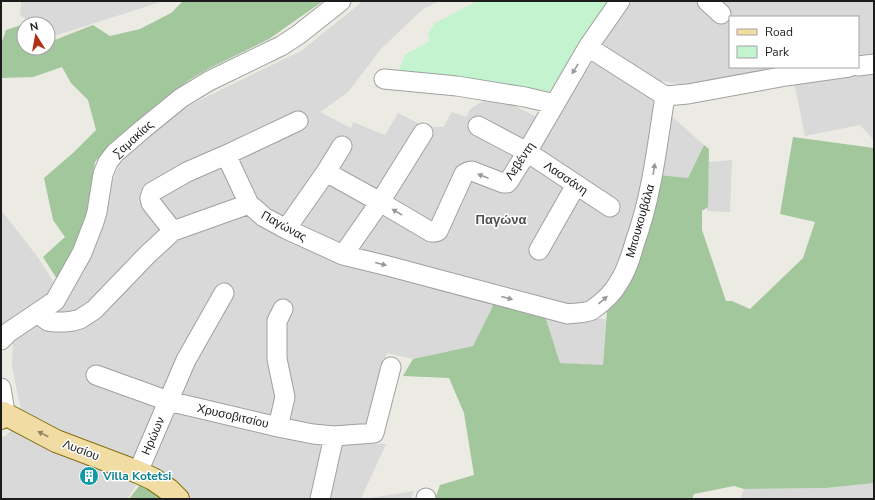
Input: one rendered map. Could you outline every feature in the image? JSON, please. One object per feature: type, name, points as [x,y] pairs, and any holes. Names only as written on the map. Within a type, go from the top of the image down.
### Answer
[{"type":"main road","name":"Λυσίου","points":[[2,416],[56,441],[153,479],[169,490],[178,499]]},
{"type":"street","name":"Σαμακίας","points":[[1,340],[9,332],[55,301],[82,253],[96,217],[104,170],[115,153],[181,98],[209,81],[281,46],[298,35],[341,1]]},
{"type":"street","name":"Λεβέντη","points":[[326,172],[430,232],[438,231],[464,174],[472,171],[503,183],[509,181],[588,47],[620,1]]},
{"type":"street","points":[[707,1],[721,14]]},
{"type":"street","points":[[588,47],[665,96],[688,94],[786,76],[842,68]]},
{"type":"street","points":[[859,66],[874,64]]},
{"type":"street","points":[[384,79],[464,87],[555,104]]},
{"type":"street","name":"Μπουκουβάλα","points":[[568,314],[590,311],[611,293],[623,276],[641,226],[648,199],[665,96]]},
{"type":"street","points":[[173,231],[151,203],[150,198],[152,192],[187,172],[298,121]]},
{"type":"street","name":"Λασσάνη","points":[[478,126],[527,152],[610,208]]},
{"type":"street","points":[[344,255],[380,202],[423,133]]},
{"type":"street","points":[[286,229],[326,172],[342,146]]},
{"type":"street","points":[[226,155],[249,204]]},
{"type":"street","points":[[539,250],[576,185]]},
{"type":"street","name":"Παγώνας","points":[[37,313],[45,319],[55,322],[72,321],[84,317],[94,310],[148,254],[173,231],[249,204],[264,217],[286,229],[344,255],[568,314]]},
{"type":"street","name":"Ηρώων","points":[[138,472],[186,360],[224,293]]},
{"type":"street","points":[[278,426],[285,397],[277,358],[277,321],[283,309]]},
{"type":"street","name":"Χρυσοβιτσίου","points":[[96,375],[168,401],[313,434],[334,436],[374,433],[391,367]]},
{"type":"street","points":[[1,388],[4,406],[2,416]]},
{"type":"street","points":[[320,499],[334,436]]},
{"type":"shaded area","points":[[21,1],[164,1],[56,35],[56,16],[20,15]]},
{"type":"shaded area","points":[[363,1],[440,1],[423,9],[382,48],[348,92],[320,112],[351,128],[353,122],[385,135],[398,113],[426,127],[443,127],[452,112],[466,117],[470,109],[491,96],[503,100],[549,123],[578,84],[601,48],[598,46],[612,24],[633,1],[874,1],[874,140],[860,125],[805,136],[791,68],[859,68],[859,16],[729,16],[729,68],[785,68],[693,87],[663,81],[658,104],[704,145],[688,178],[659,175],[594,318],[606,319],[603,366],[560,363],[544,313],[495,300],[473,346],[413,359],[387,353],[370,419],[370,444],[386,444],[361,499],[189,499],[173,484],[22,416],[12,366],[13,337],[21,332],[12,318],[1,325],[1,210],[37,256],[58,289],[106,212],[112,182],[118,167],[132,149],[169,118],[194,103],[301,51]]},
{"type":"shaded area","points":[[732,160],[730,212],[707,211],[709,162]]},
{"type":"shaded area","points":[[14,428],[138,483],[127,499],[1,499],[1,436],[4,437]]},
{"type":"shaded area","points":[[874,483],[874,499],[740,499],[744,489],[826,488]]},
{"type":"shaded area","points":[[414,491],[411,499],[366,499],[376,497]]},
{"type":"green space","points":[[183,1],[323,1],[269,39],[189,80],[152,108],[111,144],[95,162],[86,216],[77,240],[57,279],[43,257],[65,237],[53,220],[44,178],[74,152],[96,130],[88,100],[71,83],[62,67],[33,77],[1,78],[1,44],[6,30],[16,27],[16,56],[56,56],[56,39],[93,25],[110,36],[140,29],[171,13]]},
{"type":"green space","points":[[477,1],[611,1],[550,95],[397,75],[405,55],[430,41],[428,33],[435,23]]},
{"type":"green space","points":[[793,137],[874,148],[874,483],[826,488],[744,489],[734,486],[694,494],[692,499],[435,499],[440,485],[474,475],[464,413],[449,378],[403,376],[413,359],[473,346],[495,300],[544,313],[560,363],[603,365],[607,310],[659,175],[688,178],[704,145],[709,149],[708,207],[702,211],[702,230],[726,301],[732,301],[750,309],[803,258],[815,222],[780,214]]},
{"type":"green space","points":[[143,481],[167,499],[129,499]]},
{"type":"place","name":"Villa Kotetsi","points":[[89,476]]},
{"type":"district","name":"Παγώνα","points":[[501,219]]}]
